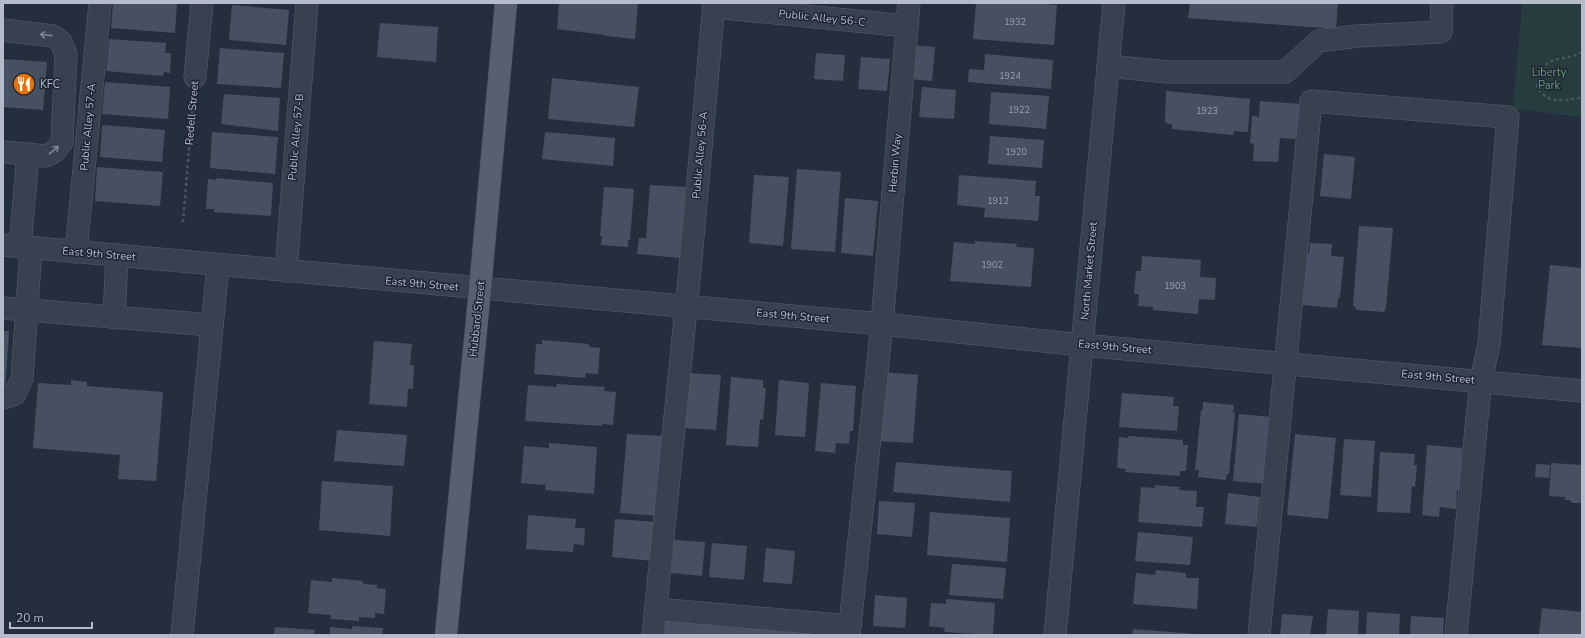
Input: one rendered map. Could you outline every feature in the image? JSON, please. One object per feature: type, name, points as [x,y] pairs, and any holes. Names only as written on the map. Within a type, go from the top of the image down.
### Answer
[{"type":"main road","name":"Hubbard Street","points":[[446,635],[506,3]]},
{"type":"street","name":"Public Alley 57-A","points":[[76,252],[100,3]]},
{"type":"street","name":"Redell Street","points":[[195,77],[202,3]]},
{"type":"street","name":"Public Alley 57-B","points":[[286,271],[307,3]]},
{"type":"street","name":"Herbin Way","points":[[850,630],[882,324],[909,3]]},
{"type":"street","name":"North Market Street","points":[[1055,635],[1114,3]]},
{"type":"street","points":[[1108,66],[1168,72],[1285,72],[1319,41],[1357,36],[1441,32],[1442,3]]},
{"type":"street","name":"Public Alley 56-C","points":[[714,5],[907,26]]},
{"type":"street","name":"Public Alley 56-A","points":[[653,635],[686,307],[714,5]]},
{"type":"street","points":[[3,30],[53,36],[61,42],[66,54],[62,142],[55,151],[46,156],[3,152]]},
{"type":"street","points":[[1259,635],[1311,101],[1508,117],[1489,344],[1481,381],[1456,635]]},
{"type":"street","points":[[3,398],[15,394],[22,378],[27,310],[18,246],[28,154]]},
{"type":"street","name":"East 9th Street","points":[[18,246],[480,289],[882,324],[1582,391]]},
{"type":"street","points":[[114,318],[117,255]]},
{"type":"street","points":[[182,635],[218,265]]},
{"type":"street","points":[[3,308],[212,325]]},
{"type":"street","points":[[656,609],[850,630]]},
{"type":"path","points":[[1582,52],[1576,56],[1548,62],[1542,68],[1537,86],[1540,93],[1548,99],[1557,100],[1582,98]]},
{"type":"path","name":"Redell Street","points":[[183,222],[195,77]]},
{"type":"green space","name":"Liberty Park","points":[[1522,3],[1582,3],[1582,117],[1513,109]]},
{"type":"building","points":[[113,3],[177,3],[175,33],[111,28]]},
{"type":"building","points":[[559,3],[638,3],[635,39],[557,29]]},
{"type":"building","points":[[976,3],[1036,3],[1057,5],[1054,45],[973,39]]},
{"type":"building","points":[[1190,3],[1338,3],[1336,29],[1188,18]]},
{"type":"building","points":[[232,5],[289,10],[286,45],[229,40]]},
{"type":"building","points":[[380,23],[438,27],[436,62],[377,57]]},
{"type":"building","points":[[109,39],[166,43],[165,53],[171,53],[170,73],[164,72],[163,76],[106,71]]},
{"type":"building","points":[[911,45],[935,47],[932,81],[909,79]]},
{"type":"building","points":[[220,48],[284,53],[281,88],[217,84]]},
{"type":"building","points":[[816,53],[845,55],[843,81],[814,79]]},
{"type":"building","points":[[985,54],[1053,60],[1051,89],[968,82],[969,69],[984,70]]},
{"type":"building","points":[[861,57],[890,59],[887,91],[858,89]]},
{"type":"building","name":"KFC","points":[[3,59],[47,62],[43,110],[3,107]]},
{"type":"building","points":[[552,78],[639,87],[634,127],[548,119]]},
{"type":"building","points":[[105,82],[170,87],[168,119],[102,114]]},
{"type":"building","points":[[922,87],[956,90],[954,119],[919,117]]},
{"type":"building","points":[[1166,91],[1250,99],[1248,132],[1234,131],[1233,135],[1172,129],[1172,124],[1165,123]]},
{"type":"building","points":[[991,92],[1049,96],[1046,129],[989,124]]},
{"type":"building","points":[[224,94],[280,98],[278,131],[221,124]]},
{"type":"building","points":[[1260,101],[1300,104],[1297,139],[1280,138],[1278,162],[1253,161],[1254,144],[1250,143],[1252,116],[1259,117]]},
{"type":"building","points":[[102,125],[165,130],[162,162],[100,157]]},
{"type":"building","points":[[212,132],[278,137],[275,174],[210,168]]},
{"type":"building","points":[[545,132],[615,138],[613,166],[542,159]]},
{"type":"building","points":[[990,136],[1044,140],[1042,168],[988,164]]},
{"type":"building","points":[[1324,154],[1355,157],[1351,199],[1320,196]]},
{"type":"building","points":[[97,167],[163,172],[160,206],[95,201]]},
{"type":"building","points":[[797,169],[841,172],[835,252],[791,249]]},
{"type":"building","points":[[754,175],[789,177],[783,246],[749,243]]},
{"type":"building","points":[[959,175],[1036,181],[1035,196],[1040,196],[1038,221],[984,217],[985,208],[957,205]]},
{"type":"building","points":[[216,178],[273,183],[271,216],[214,212],[214,209],[206,209],[208,179],[216,180]]},
{"type":"building","points":[[650,185],[686,187],[680,258],[637,254],[639,238],[646,238]]},
{"type":"building","points":[[604,187],[634,189],[630,240],[628,240],[628,247],[601,245],[602,236],[600,236]]},
{"type":"building","points":[[845,198],[878,201],[873,256],[841,253]]},
{"type":"building","points":[[1359,226],[1393,228],[1386,308],[1384,312],[1357,310],[1353,305]]},
{"type":"building","points":[[975,241],[1017,244],[1016,247],[1034,248],[1031,287],[950,281],[954,242],[975,244]]},
{"type":"building","points":[[1310,243],[1332,244],[1331,256],[1344,257],[1340,298],[1338,298],[1337,308],[1302,305],[1307,253],[1309,254]]},
{"type":"building","points":[[1142,256],[1201,260],[1200,277],[1216,278],[1215,300],[1199,299],[1198,314],[1153,310],[1153,307],[1138,306],[1139,294],[1134,294],[1136,271],[1141,271]]},
{"type":"building","points":[[1550,265],[1582,268],[1582,348],[1542,345]]},
{"type":"building","points":[[3,331],[9,331],[5,393],[3,393]]},
{"type":"building","points":[[542,340],[589,344],[589,347],[600,348],[598,374],[586,373],[585,378],[534,374],[536,344],[542,344]]},
{"type":"building","points":[[374,341],[412,344],[410,365],[414,365],[413,389],[408,389],[407,407],[369,404]]},
{"type":"building","points":[[883,372],[918,375],[913,443],[878,441]]},
{"type":"building","points":[[688,373],[721,375],[716,430],[684,428]]},
{"type":"building","points":[[731,377],[763,380],[763,388],[766,388],[763,420],[760,419],[758,447],[726,445]]},
{"type":"building","points":[[71,380],[87,382],[87,386],[163,392],[156,481],[118,479],[120,455],[33,448],[38,383],[71,385]]},
{"type":"building","points":[[779,380],[809,383],[805,437],[775,435]]},
{"type":"building","points":[[821,383],[856,386],[853,431],[850,431],[849,444],[836,443],[835,453],[815,451]]},
{"type":"building","points":[[557,384],[605,387],[604,391],[616,392],[613,425],[602,424],[602,426],[525,421],[528,385],[556,387]]},
{"type":"building","points":[[1122,393],[1174,397],[1173,406],[1179,406],[1177,431],[1119,427]]},
{"type":"building","points":[[1203,402],[1234,405],[1233,413],[1235,413],[1229,474],[1227,474],[1226,480],[1198,477],[1199,470],[1195,470]]},
{"type":"building","points":[[1239,414],[1273,417],[1267,484],[1233,481]]},
{"type":"building","points":[[337,430],[407,435],[404,466],[334,461]]},
{"type":"building","points":[[627,434],[665,436],[659,516],[620,513]]},
{"type":"building","points":[[1295,434],[1336,438],[1328,519],[1287,515]]},
{"type":"building","points":[[1128,436],[1183,440],[1183,445],[1188,445],[1186,471],[1180,471],[1180,476],[1125,472],[1126,469],[1117,468],[1119,437],[1128,438]]},
{"type":"building","points":[[1344,439],[1375,441],[1371,497],[1340,495]]},
{"type":"building","points":[[549,443],[597,447],[594,494],[545,490],[546,485],[521,483],[524,446],[549,448]]},
{"type":"building","points":[[1427,445],[1462,448],[1460,491],[1457,490],[1456,509],[1440,507],[1439,517],[1422,515]]},
{"type":"building","points":[[1380,452],[1415,454],[1414,465],[1417,465],[1415,487],[1412,486],[1410,513],[1377,512]]},
{"type":"building","points":[[896,462],[1012,471],[1010,502],[893,492]]},
{"type":"building","points":[[1551,463],[1582,465],[1582,501],[1580,503],[1572,503],[1570,500],[1565,500],[1565,497],[1549,496]]},
{"type":"building","points":[[1536,464],[1550,465],[1549,478],[1535,477]]},
{"type":"building","points":[[322,481],[393,486],[390,536],[319,530]]},
{"type":"building","points":[[1155,485],[1180,487],[1179,490],[1197,491],[1196,507],[1204,507],[1202,527],[1138,522],[1141,487],[1155,488]]},
{"type":"building","points":[[1228,493],[1260,497],[1257,527],[1225,524]]},
{"type":"building","points":[[879,501],[915,503],[912,537],[877,534]]},
{"type":"building","points":[[930,512],[1010,518],[1007,562],[927,555]]},
{"type":"building","points":[[528,515],[576,519],[575,528],[585,528],[584,545],[574,544],[573,552],[526,549]]},
{"type":"building","points":[[615,519],[657,522],[654,561],[612,557]]},
{"type":"building","points":[[1138,532],[1193,537],[1190,565],[1135,561]]},
{"type":"building","points":[[674,540],[705,542],[702,576],[671,573]]},
{"type":"building","points":[[712,543],[747,546],[744,580],[709,577]]},
{"type":"building","points":[[766,548],[795,551],[792,584],[763,582]]},
{"type":"building","points":[[952,564],[1006,568],[1003,599],[949,595]]},
{"type":"building","points":[[1156,570],[1186,573],[1186,578],[1199,578],[1197,609],[1133,604],[1136,573],[1155,575]]},
{"type":"building","points":[[332,578],[363,581],[363,584],[377,585],[377,588],[386,589],[384,614],[375,613],[375,618],[359,617],[359,621],[331,619],[331,615],[308,613],[311,580],[332,582]]},
{"type":"building","points":[[875,595],[907,598],[905,628],[873,626]]},
{"type":"building","points":[[946,599],[995,603],[993,635],[944,632],[945,628],[929,626],[931,603],[946,604]]},
{"type":"building","points":[[1542,608],[1582,612],[1582,635],[1539,635]]},
{"type":"building","points":[[1328,609],[1359,611],[1358,635],[1326,635]]},
{"type":"building","points":[[1367,612],[1400,614],[1399,635],[1366,635]]},
{"type":"building","points":[[1282,614],[1313,616],[1310,635],[1280,635]]},
{"type":"building","points":[[1411,616],[1444,618],[1443,635],[1410,635]]},
{"type":"building","points":[[662,620],[841,635],[661,635]]},
{"type":"building","points":[[352,626],[383,628],[382,635],[330,635],[330,627],[352,629]]},
{"type":"building","points":[[275,627],[315,630],[314,635],[274,635]]},
{"type":"building","points":[[1133,629],[1196,634],[1196,635],[1132,635]]},
{"type":"place","name":"KFC","points":[[24,84]]}]
